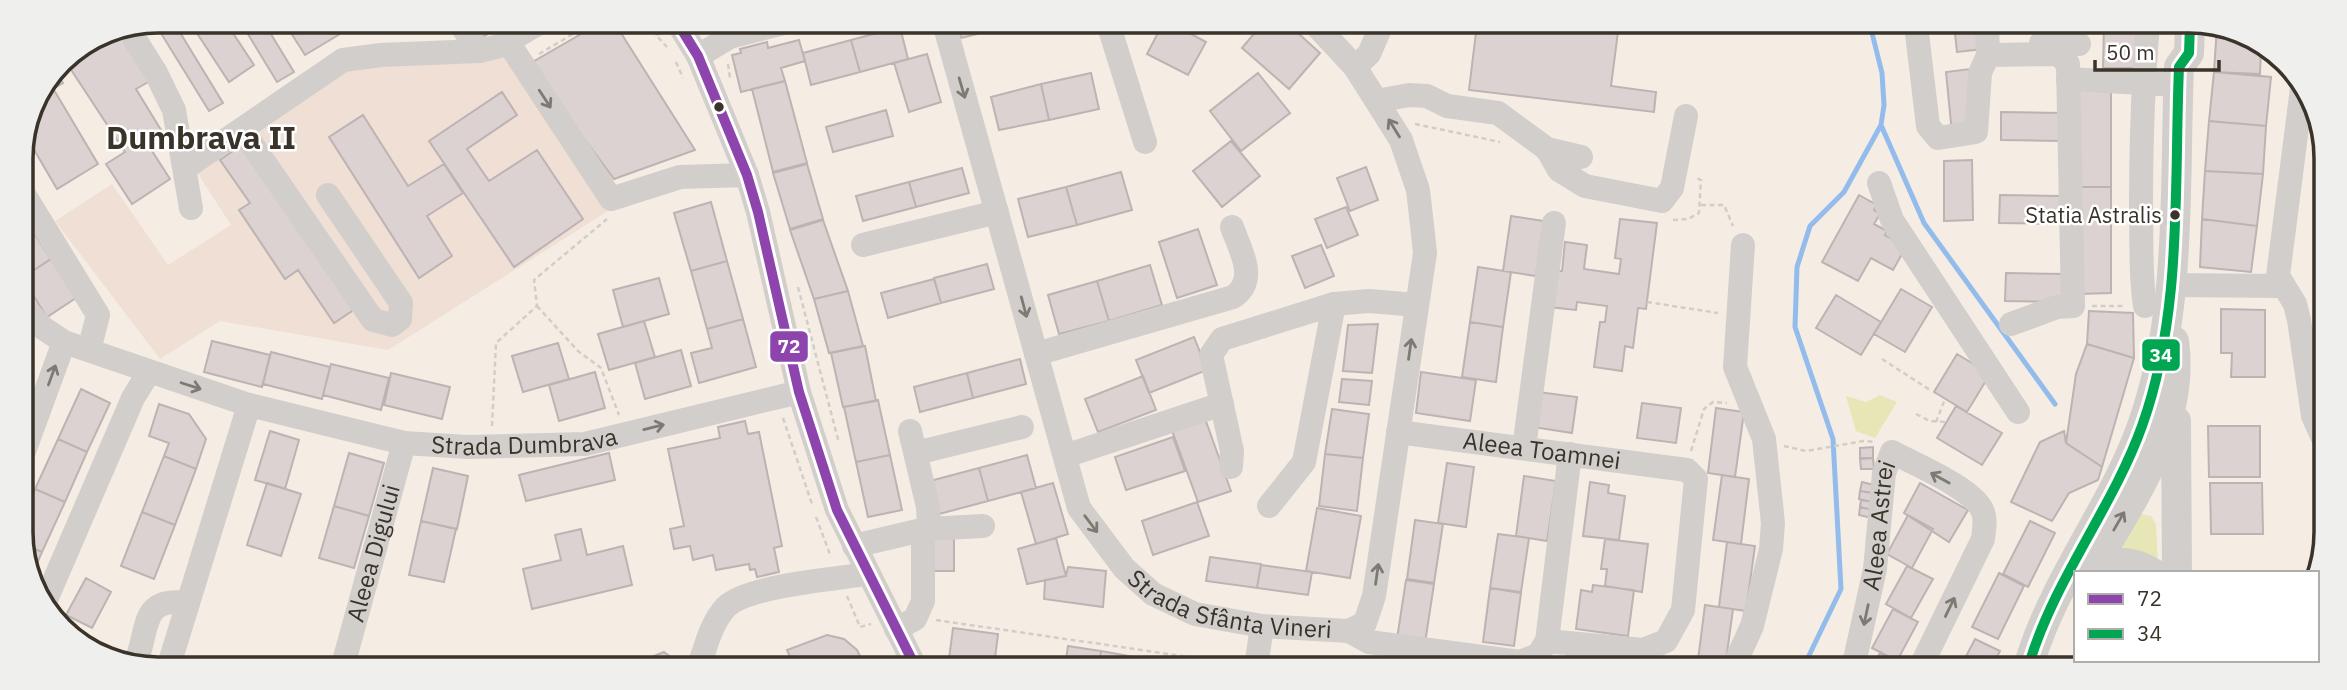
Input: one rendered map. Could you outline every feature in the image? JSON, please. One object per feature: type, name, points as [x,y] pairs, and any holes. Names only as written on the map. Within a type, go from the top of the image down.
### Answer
[{"type":"main road","points":[[2169,33],[2169,52],[2179,76]]},
{"type":"main road","points":[[2032,656],[2055,597],[2144,471],[2146,413],[2161,300],[2179,76],[2189,53],[2190,33]]},
{"type":"main road","points":[[2161,300],[2177,382],[2177,571]]},
{"type":"main road","points":[[2093,571],[2170,415],[2177,382]]},
{"type":"main road","points":[[2144,471],[2167,496],[2176,532]]},
{"type":"main road","points":[[2096,571],[2113,562],[2129,562],[2149,571]]},
{"type":"main road","points":[[2034,656],[2074,598]]},
{"type":"street","points":[[467,33],[479,51]]},
{"type":"street","points":[[185,168],[343,60],[380,55],[479,51],[508,42],[523,33]]},
{"type":"street","points":[[684,33],[698,56],[747,175],[758,212],[788,395],[867,574],[900,622],[912,657]]},
{"type":"street","points":[[698,56],[730,37],[745,33]]},
{"type":"street","name":"Strada Sfânta Vineri","points":[[947,33],[1079,508],[1124,568],[1153,594],[1195,614],[1262,626],[1349,631],[1365,623],[1374,596],[1425,253],[1418,190],[1401,140],[1355,66],[1324,33]]},
{"type":"street","points":[[1111,33],[1145,142]]},
{"type":"street","points":[[1355,66],[1369,54],[1378,33]]},
{"type":"street","points":[[1917,33],[1928,126],[1938,138],[1976,131],[1980,73],[1988,41]]},
{"type":"street","points":[[2147,33],[2141,83],[2140,279],[2161,300],[2281,286]]},
{"type":"street","points":[[1988,41],[2079,34],[2074,80],[2073,306],[2057,307],[2011,324]]},
{"type":"street","points":[[133,36],[156,73],[173,110],[191,208]]},
{"type":"street","points":[[1988,41],[2058,54],[2068,64],[2074,80]]},
{"type":"street","points":[[508,42],[611,199],[680,177],[747,175]]},
{"type":"street","points":[[2074,80],[2141,83],[2179,76]]},
{"type":"street","points":[[1377,101],[1409,95],[1427,96],[1447,106],[1498,113],[1548,149],[1581,157]]},
{"type":"street","points":[[2300,101],[2287,185],[2278,276],[2281,286],[2295,304],[2314,418]]},
{"type":"street","points":[[1548,149],[1559,170],[1585,186],[1662,201],[1672,188],[1686,116]]},
{"type":"street","points":[[242,130],[373,320],[391,325],[400,318],[401,303],[328,195]]},
{"type":"street","points":[[1879,183],[1892,220],[2018,412]]},
{"type":"street","points":[[34,210],[98,314],[89,351]]},
{"type":"street","points":[[863,246],[997,212]]},
{"type":"street","points":[[1524,448],[1554,223]]},
{"type":"street","points":[[1036,354],[1233,297],[1243,288],[1248,273],[1232,227]]},
{"type":"street","points":[[1738,656],[1752,626],[1771,549],[1773,523],[1764,439],[1735,367],[1742,246]]},
{"type":"street","points":[[1231,467],[1232,451],[1210,355],[1222,339],[1334,304],[1369,301],[1417,305]]},
{"type":"street","points":[[1269,506],[1304,462],[1334,304]]},
{"type":"street","name":"Strada Dumbrava","points":[[34,318],[43,328],[64,342],[149,372],[249,405],[404,443],[491,447],[585,444],[788,395]]},
{"type":"street","points":[[33,426],[64,342]]},
{"type":"street","points":[[49,593],[134,398],[149,372]]},
{"type":"street","points":[[1065,456],[1222,404]]},
{"type":"street","points":[[171,657],[249,405]]},
{"type":"street","points":[[900,622],[923,601],[925,575],[922,530],[930,518],[913,442],[1022,427]]},
{"type":"street","name":"Aleea Toamnei","points":[[1398,432],[1687,470]]},
{"type":"street","name":"Aleea Digului","points":[[345,657],[404,443]]},
{"type":"street","name":"Aleea Astrei","points":[[1856,656],[1875,569],[1884,473],[1892,452],[1966,492],[1983,511],[1983,539],[1926,656]]},
{"type":"street","points":[[1535,656],[1548,641],[1570,454]]},
{"type":"street","points":[[1548,641],[1643,650],[1667,641],[1683,610],[1696,479],[1687,470]]},
{"type":"street","points":[[854,546],[922,530],[941,531],[983,526]]},
{"type":"street","points":[[702,657],[713,627],[727,606],[749,593],[867,574]]},
{"type":"street","points":[[138,655],[148,620],[157,605],[168,600],[188,603]]},
{"type":"street","points":[[1251,656],[1262,626]]},
{"type":"street","points":[[1349,631],[1369,642],[1477,656]]},
{"type":"path","points":[[522,64],[574,33]]},
{"type":"path","points":[[1392,125],[1422,123],[1506,143]]},
{"type":"path","points":[[611,199],[615,212],[534,280],[537,306],[578,351],[601,368],[627,434]]},
{"type":"path","points":[[1701,205],[1724,205],[1742,246]]},
{"type":"path","points":[[1647,302],[1738,317]]},
{"type":"path","points":[[491,447],[496,343],[537,306]]},
{"type":"path","points":[[1882,359],[1930,390]]},
{"type":"path","points":[[788,395],[823,537]]},
{"type":"path","points":[[1936,422],[1945,399]]},
{"type":"path","points":[[1687,470],[1704,409],[1713,402],[1736,404]]},
{"type":"path","points":[[1916,414],[1936,422],[1946,422]]},
{"type":"path","points":[[1764,439],[1806,451],[1851,444]]},
{"type":"path","points":[[839,579],[860,627],[900,622],[1173,657]]},
{"type":"shaded area","points":[[507,58],[608,211],[388,350],[220,321],[160,359],[55,221],[112,184],[168,265],[231,225],[196,171],[352,64]]},
{"type":"green space","points":[[1880,395],[1897,402],[1875,438],[1856,431],[1846,396],[1866,402]]},
{"type":"green space","points":[[2142,514],[2151,516],[2156,524],[2158,566],[2114,557]]},
{"type":"building","points":[[161,33],[180,33],[223,103],[209,111]]},
{"type":"building","points":[[197,33],[233,33],[254,65],[229,82]]},
{"type":"building","points":[[247,33],[270,33],[294,72],[277,82]]},
{"type":"building","points":[[291,33],[339,33],[340,34],[305,55]]},
{"type":"building","points":[[583,33],[621,33],[695,150],[614,179],[529,64]]},
{"type":"building","points":[[877,33],[902,33],[908,59],[860,72],[851,40]]},
{"type":"building","points":[[960,33],[981,33],[961,38]]},
{"type":"building","points":[[1158,33],[1189,33],[1206,42],[1188,75],[1147,54]]},
{"type":"building","points":[[1255,33],[1298,33],[1320,53],[1289,89],[1242,48]]},
{"type":"building","points":[[1476,33],[1618,33],[1611,86],[1656,92],[1654,112],[1469,90]]},
{"type":"building","points":[[1955,33],[1982,33],[1983,49],[1957,52]]},
{"type":"building","points":[[2104,33],[2141,33],[2141,68],[2103,68]]},
{"type":"building","points":[[2216,36],[2237,43],[2261,56],[2260,74],[2214,72]]},
{"type":"building","points":[[123,38],[150,81],[136,89],[161,130],[145,140],[170,179],[132,204],[106,164],[125,152],[71,69],[89,54]]},
{"type":"building","points":[[799,40],[805,61],[781,68],[785,81],[741,92],[732,55],[741,53],[740,49],[767,42],[768,48]]},
{"type":"building","points":[[851,40],[860,72],[811,85],[803,53]]},
{"type":"building","points":[[927,54],[941,102],[909,112],[894,63]]},
{"type":"building","points":[[1970,69],[1975,130],[1952,133],[1946,72]]},
{"type":"building","points":[[2214,72],[2271,77],[2266,126],[2209,121]]},
{"type":"building","points":[[1091,73],[1099,109],[1049,120],[1041,84]]},
{"type":"building","points":[[1258,73],[1290,113],[1241,151],[1210,111]]},
{"type":"building","points":[[785,81],[807,163],[773,172],[752,89]]},
{"type":"building","points":[[1041,84],[1049,120],[999,130],[991,97]]},
{"type":"building","points":[[2074,89],[2111,90],[2111,187],[2072,187]]},
{"type":"building","points":[[54,90],[98,164],[57,189],[34,150],[37,126]]},
{"type":"building","points":[[502,92],[517,115],[467,149],[489,181],[537,150],[583,219],[514,267],[429,141]]},
{"type":"building","points":[[886,110],[893,136],[833,152],[826,127]]},
{"type":"building","points":[[2001,112],[2062,113],[2061,141],[2001,140]]},
{"type":"building","points":[[363,115],[408,186],[444,164],[463,193],[427,216],[452,256],[419,278],[329,137]]},
{"type":"building","points":[[2209,121],[2266,126],[2263,174],[2205,171]]},
{"type":"building","points":[[1231,141],[1260,176],[1222,207],[1193,171]]},
{"type":"building","points":[[246,142],[355,309],[334,323],[298,270],[285,279],[239,210],[250,203],[220,160]]},
{"type":"building","points":[[1972,160],[1973,220],[1944,221],[1944,161]]},
{"type":"building","points":[[807,164],[823,219],[790,229],[773,173]]},
{"type":"building","points":[[1366,167],[1378,200],[1350,211],[1337,178]]},
{"type":"building","points":[[962,168],[969,193],[916,207],[909,182]]},
{"type":"building","points":[[2205,171],[2263,174],[2257,226],[2202,219]]},
{"type":"building","points":[[1121,172],[1132,210],[1077,225],[1066,187]]},
{"type":"building","points":[[909,182],[916,207],[863,221],[856,196]]},
{"type":"building","points":[[1066,187],[1077,225],[1028,237],[1018,199]]},
{"type":"building","points":[[2072,187],[2111,187],[2111,293],[2078,294]]},
{"type":"building","points":[[1859,195],[1877,205],[1874,210],[1880,214],[1874,224],[1887,231],[1885,235],[1906,247],[1893,270],[1871,258],[1858,281],[1822,262]]},
{"type":"building","points":[[2000,195],[2060,196],[2060,224],[1999,223]]},
{"type":"building","points":[[711,202],[727,261],[691,271],[674,213]]},
{"type":"building","points":[[1346,207],[1358,235],[1327,248],[1315,219]]},
{"type":"building","points":[[1511,216],[1544,221],[1536,276],[1503,271]]},
{"type":"building","points":[[1620,219],[1657,223],[1646,309],[1638,308],[1633,348],[1625,346],[1622,371],[1594,367],[1600,322],[1605,322],[1607,306],[1577,302],[1576,310],[1549,307],[1554,271],[1562,271],[1565,242],[1587,245],[1584,269],[1619,274],[1621,259],[1615,258]]},
{"type":"building","points":[[2202,219],[2257,226],[2251,272],[2200,267]]},
{"type":"building","points":[[823,220],[848,291],[814,299],[790,230]]},
{"type":"building","points":[[1198,229],[1217,285],[1177,298],[1159,242]]},
{"type":"building","points":[[34,233],[51,259],[34,270]]},
{"type":"building","points":[[1321,245],[1334,276],[1305,288],[1292,256]]},
{"type":"building","points":[[51,259],[76,298],[47,317],[34,296],[34,270]]},
{"type":"building","points":[[727,261],[743,319],[707,329],[691,271]]},
{"type":"building","points":[[987,264],[994,289],[941,303],[934,278]]},
{"type":"building","points":[[1150,265],[1162,305],[1109,321],[1097,281]]},
{"type":"building","points":[[1478,267],[1511,272],[1503,327],[1470,322]]},
{"type":"building","points":[[2006,273],[2066,274],[2065,302],[2005,301]]},
{"type":"building","points":[[659,278],[669,314],[623,327],[613,290]]},
{"type":"building","points":[[934,279],[941,303],[888,318],[881,293]]},
{"type":"building","points":[[1097,281],[1109,321],[1059,334],[1048,295]]},
{"type":"building","points":[[1901,289],[1932,307],[1905,352],[1874,334]]},
{"type":"building","points":[[848,291],[863,346],[829,353],[814,299]]},
{"type":"building","points":[[1836,295],[1881,322],[1861,355],[1816,328]]},
{"type":"building","points":[[2221,309],[2265,310],[2265,377],[2231,377],[2232,353],[2221,353]]},
{"type":"building","points":[[2089,311],[2133,313],[2134,358],[2087,344]]},
{"type":"building","points":[[743,319],[756,367],[699,383],[691,353],[712,348],[707,329]]},
{"type":"building","points":[[644,321],[655,357],[609,370],[598,334]]},
{"type":"building","points":[[1470,322],[1503,327],[1496,382],[1462,377]]},
{"type":"building","points":[[1378,324],[1372,373],[1343,371],[1348,325]]},
{"type":"building","points":[[1194,337],[1207,370],[1149,393],[1136,360]]},
{"type":"building","points":[[212,341],[270,355],[262,387],[204,372]]},
{"type":"building","points":[[558,343],[569,379],[523,392],[512,356]]},
{"type":"building","points":[[2087,344],[2134,358],[2102,467],[2066,443],[2076,374]]},
{"type":"building","points":[[865,346],[876,401],[843,407],[831,353]]},
{"type":"building","points":[[681,350],[691,386],[645,399],[635,363]]},
{"type":"building","points":[[271,352],[330,367],[322,399],[263,384]]},
{"type":"building","points":[[1957,354],[1990,374],[1967,412],[1934,392]]},
{"type":"building","points":[[1020,359],[1026,384],[973,398],[967,373]]},
{"type":"building","points":[[331,364],[389,378],[381,410],[323,395]]},
{"type":"building","points":[[595,372],[605,408],[559,421],[549,385]]},
{"type":"building","points":[[1421,372],[1476,380],[1470,421],[1416,413]]},
{"type":"building","points":[[391,373],[450,387],[442,419],[384,405]]},
{"type":"building","points":[[967,373],[973,398],[920,412],[914,387]]},
{"type":"building","points":[[1143,376],[1156,410],[1098,432],[1085,399]]},
{"type":"building","points":[[1342,379],[1372,381],[1369,405],[1339,402]]},
{"type":"building","points":[[81,389],[110,403],[87,452],[58,439]]},
{"type":"building","points":[[1538,392],[1577,397],[1572,433],[1533,427]]},
{"type":"building","points":[[878,400],[890,455],[856,462],[844,407]]},
{"type":"building","points":[[1642,403],[1681,408],[1676,443],[1637,438]]},
{"type":"building","points":[[159,404],[189,414],[206,439],[196,469],[164,456],[169,443],[149,436]]},
{"type":"building","points":[[1956,406],[2002,433],[1982,465],[1937,438]]},
{"type":"building","points":[[1716,408],[1744,412],[1735,477],[1708,473]]},
{"type":"building","points":[[1332,409],[1369,414],[1363,458],[1325,454]]},
{"type":"building","points":[[1203,413],[1231,491],[1198,502],[1170,425]]},
{"type":"building","points":[[745,421],[748,434],[759,432],[782,546],[774,548],[779,572],[757,577],[755,569],[750,570],[749,564],[716,570],[713,555],[693,560],[690,546],[674,549],[670,529],[684,526],[668,449],[720,438],[718,427]]},
{"type":"building","points":[[2208,426],[2260,426],[2260,477],[2209,477]]},
{"type":"building","points":[[270,431],[299,440],[285,489],[255,480]]},
{"type":"building","points":[[2064,431],[2066,443],[2102,467],[2098,480],[2069,493],[2052,521],[2011,502],[2040,442]]},
{"type":"building","points":[[1173,437],[1185,471],[1126,490],[1115,457]]},
{"type":"building","points":[[58,439],[87,452],[65,502],[35,489]]},
{"type":"building","points":[[1873,447],[1873,458],[1860,458],[1860,448]]},
{"type":"building","points":[[349,453],[384,463],[369,516],[334,506]]},
{"type":"building","points":[[609,453],[615,480],[526,501],[519,475]]},
{"type":"building","points":[[1325,454],[1363,458],[1357,511],[1319,506]]},
{"type":"building","points":[[890,455],[902,510],[868,517],[856,462]]},
{"type":"building","points":[[1027,455],[1036,488],[988,501],[979,468]]},
{"type":"building","points":[[164,456],[196,469],[175,525],[142,512]]},
{"type":"building","points":[[1873,458],[1874,469],[1861,469],[1860,459]]},
{"type":"building","points":[[1447,463],[1474,467],[1466,527],[1438,523]]},
{"type":"building","points":[[433,468],[468,476],[457,529],[421,521]]},
{"type":"building","points":[[979,468],[988,501],[939,514],[930,481]]},
{"type":"building","points":[[1722,475],[1749,479],[1741,544],[1713,540]]},
{"type":"building","points":[[1524,476],[1556,481],[1547,541],[1516,536]]},
{"type":"building","points":[[1590,482],[1609,485],[1608,493],[1625,496],[1619,540],[1583,536]]},
{"type":"building","points":[[1862,482],[1874,485],[1873,493],[1860,491]]},
{"type":"building","points":[[267,483],[301,494],[281,556],[247,545]]},
{"type":"building","points":[[1053,483],[1068,534],[1036,544],[1021,492]]},
{"type":"building","points":[[1920,483],[1968,510],[1949,542],[1904,513]]},
{"type":"building","points":[[2210,483],[2262,483],[2263,534],[2211,534]]},
{"type":"building","points":[[35,489],[65,502],[42,552],[34,548]]},
{"type":"building","points":[[1860,491],[1873,493],[1872,502],[1859,499]]},
{"type":"building","points":[[1861,500],[1874,502],[1873,510],[1860,507]]},
{"type":"building","points":[[1197,502],[1209,536],[1153,555],[1142,521]]},
{"type":"building","points":[[334,506],[369,516],[354,568],[319,558]]},
{"type":"building","points":[[1860,507],[1873,510],[1872,518],[1859,515]]},
{"type":"building","points":[[1317,508],[1361,516],[1350,578],[1306,571]]},
{"type":"building","points":[[142,512],[175,525],[154,579],[121,566]]},
{"type":"building","points":[[1908,515],[1933,529],[1912,568],[1887,554]]},
{"type":"building","points":[[1415,520],[1443,524],[1434,583],[1407,579]]},
{"type":"building","points":[[421,521],[456,529],[444,582],[409,575]]},
{"type":"building","points":[[2030,521],[2055,533],[2028,587],[2003,574]]},
{"type":"building","points":[[581,529],[587,555],[623,546],[632,585],[532,609],[523,569],[561,560],[555,535]]},
{"type":"building","points":[[1498,534],[1529,538],[1521,592],[1490,588]]},
{"type":"building","points":[[918,537],[954,537],[954,571],[919,571]]},
{"type":"building","points":[[1056,538],[1066,576],[1027,584],[1018,549]]},
{"type":"building","points":[[1605,539],[1648,544],[1642,592],[1605,586],[1607,569],[1601,569]]},
{"type":"building","points":[[1727,542],[1755,546],[1746,611],[1719,607]]},
{"type":"building","points":[[34,549],[42,552],[38,562]]},
{"type":"building","points":[[1210,557],[1261,564],[1257,588],[1206,581]]},
{"type":"building","points":[[1261,565],[1312,572],[1308,595],[1257,588]]},
{"type":"building","points":[[1907,566],[1933,579],[1911,618],[1886,604]]},
{"type":"building","points":[[1068,567],[1106,571],[1103,607],[1044,599],[1045,580],[1066,576]]},
{"type":"building","points":[[1999,573],[2024,586],[1998,639],[1972,627]]},
{"type":"building","points":[[86,578],[111,592],[92,628],[66,615]]},
{"type":"building","points":[[1406,580],[1434,584],[1425,643],[1397,639]]},
{"type":"building","points":[[1593,585],[1634,590],[1628,636],[1576,629],[1581,590],[1592,592]]},
{"type":"building","points":[[1490,588],[1521,593],[1514,646],[1483,642]]},
{"type":"building","points":[[1705,605],[1733,609],[1727,656],[1698,656]]},
{"type":"building","points":[[1893,609],[1918,622],[1900,656],[1888,656],[1872,648]]},
{"type":"building","points":[[953,628],[998,634],[995,657],[949,657]]},
{"type":"building","points":[[827,635],[844,639],[860,657],[790,657],[787,650]]},
{"type":"building","points":[[1975,639],[2000,651],[1997,656],[1966,656]]},
{"type":"building","points":[[1068,646],[1101,651],[1100,657],[1066,657]]},
{"type":"building","points":[[1101,651],[1132,657],[1100,657]]},
{"type":"building","points":[[664,652],[670,657],[652,657]]},
{"type":"building","points":[[1567,653],[1591,656],[1567,656]]},
{"type":"waterway","points":[[1809,656],[1841,589],[1833,439],[1795,327],[1797,267],[1810,226],[1844,192],[1881,125],[1884,105],[1882,73],[1872,33]]},
{"type":"waterway","points":[[1881,125],[1924,223],[2055,404]]},
{"type":"transit line","name":"72","points":[[684,33],[698,56],[747,175],[799,392],[837,510],[910,657]]},
{"type":"transit line","name":"34","points":[[2032,656],[2054,600],[2130,456],[2155,383],[2164,338],[2174,248],[2179,67],[2189,53],[2190,33]]},
{"type":"place","name":"Statia Astralis","points":[[2175,215]]},
{"type":"district","name":"Dumbrava II","points":[[201,138]]}]
